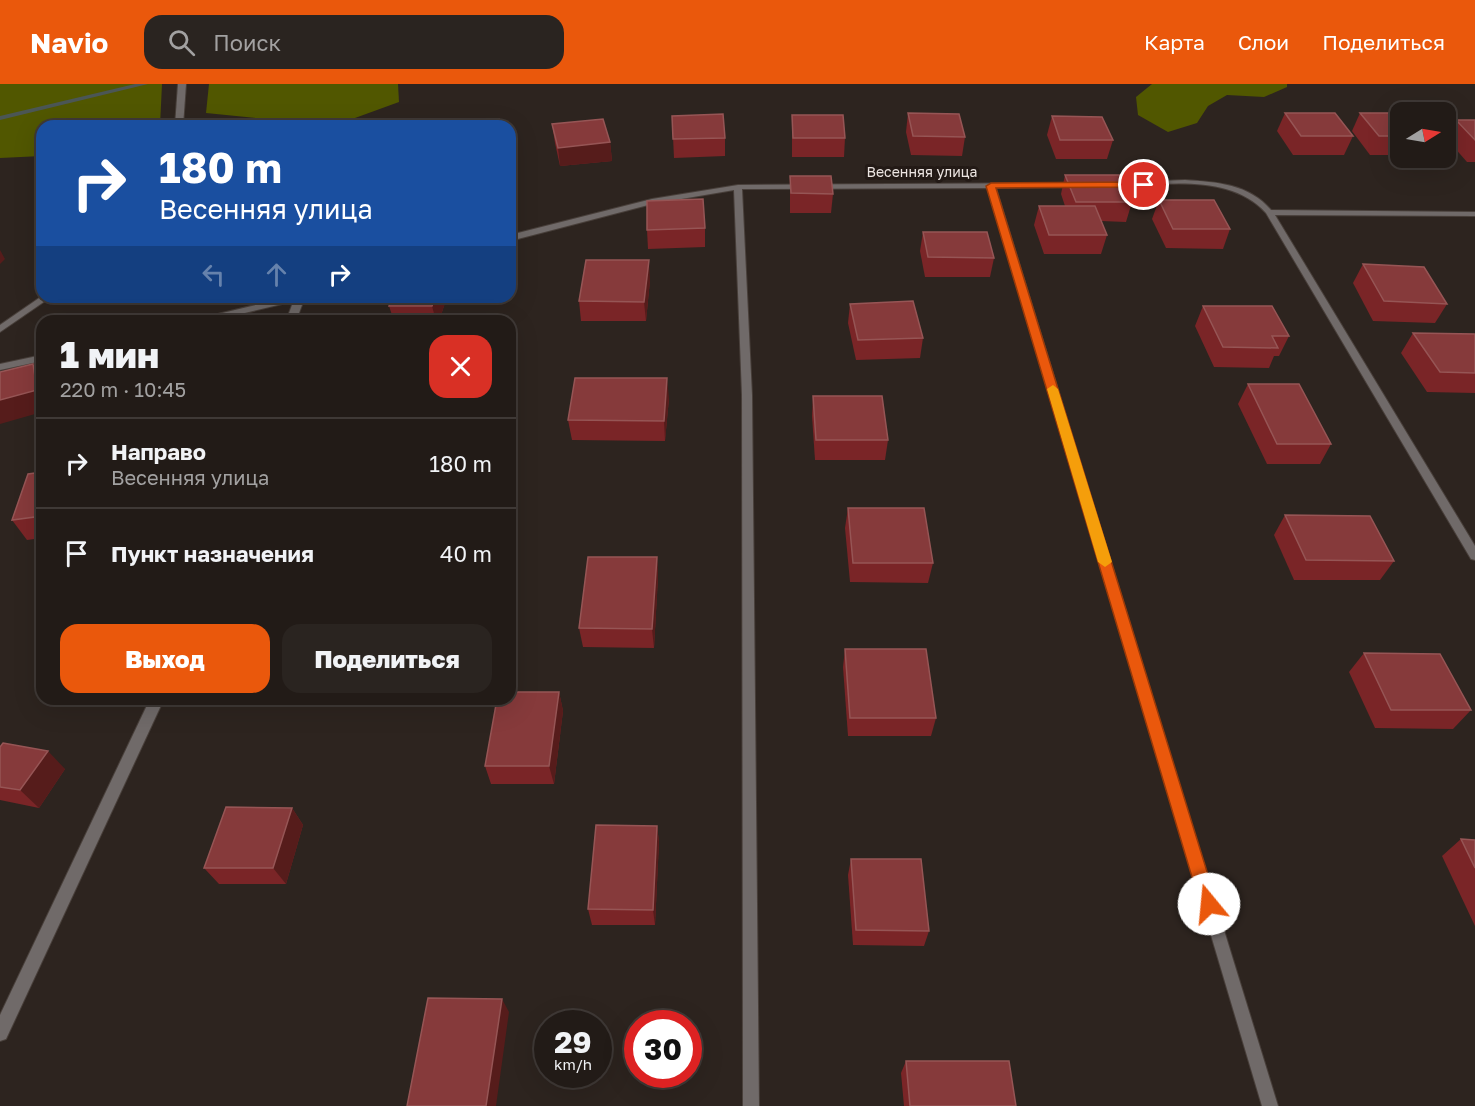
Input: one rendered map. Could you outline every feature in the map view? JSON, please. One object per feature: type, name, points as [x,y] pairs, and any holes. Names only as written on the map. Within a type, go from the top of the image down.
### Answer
[{"type":"street","points":[[179,120],[182,84]]},
{"type":"street","name":"Весенняя улица","points":[[516,236],[622,207],[693,192],[738,187],[1209,184],[1232,188],[1256,198],[1269,212]]},
{"type":"street","points":[[991,186],[1270,1106]]},
{"type":"street","points":[[738,187],[747,395],[751,1106]]},
{"type":"street","points":[[1269,212],[1475,214]]},
{"type":"street","points":[[1269,212],[1475,556]]},
{"type":"street","points":[[0,329],[37,303]]},
{"type":"street","points":[[225,315],[275,303]]},
{"type":"street","points":[[0,367],[36,359]]},
{"type":"street","points":[[0,1033],[154,705]]},
{"type":"shaded area","points":[[0,84],[162,84],[160,120],[36,120],[36,156],[0,158]]},
{"type":"shaded area","points":[[209,84],[398,84],[399,102],[350,120],[274,120],[206,113]]},
{"type":"shaded area","points":[[1152,84],[1287,84],[1287,87],[1264,97],[1227,95],[1208,106],[1197,123],[1168,132],[1138,115],[1136,97]]},
{"type":"building","points":[[908,113],[959,114],[965,137],[913,136]]},
{"type":"building","points":[[1285,113],[1335,113],[1353,136],[1301,136]]},
{"type":"building","points":[[1360,113],[1390,113],[1390,136],[1379,136]]},
{"type":"building","points":[[723,114],[725,138],[673,139],[672,116]]},
{"type":"building","points":[[792,115],[843,115],[845,138],[793,138]]},
{"type":"building","points":[[1052,116],[1102,117],[1113,140],[1060,140]]},
{"type":"building","points":[[603,119],[610,142],[558,148],[552,124]]},
{"type":"building","points":[[1456,120],[1475,120],[1475,140]]},
{"type":"building","points":[[1065,175],[1120,175],[1132,202],[1076,202]]},
{"type":"building","points":[[790,176],[831,176],[833,194],[791,193]]},
{"type":"building","points":[[703,199],[705,228],[647,230],[647,201]]},
{"type":"building","points":[[1159,200],[1214,200],[1230,229],[1173,229]]},
{"type":"building","points":[[1039,206],[1095,206],[1107,235],[1049,235]]},
{"type":"building","points":[[923,232],[987,232],[994,258],[928,257]]},
{"type":"building","points":[[586,260],[649,260],[644,302],[579,301]]},
{"type":"building","points":[[1363,264],[1424,267],[1447,304],[1384,301]]},
{"type":"building","points":[[913,301],[923,338],[858,340],[850,304]]},
{"type":"building","points":[[390,303],[433,303],[432,306],[389,306]]},
{"type":"building","points":[[1203,306],[1272,306],[1289,336],[1272,336],[1278,348],[1223,347]]},
{"type":"building","points":[[1413,333],[1475,334],[1475,373],[1440,372]]},
{"type":"building","points":[[33,364],[36,390],[0,400],[0,372]]},
{"type":"building","points":[[575,378],[667,378],[664,421],[568,420]]},
{"type":"building","points":[[1248,384],[1299,384],[1331,444],[1277,444]]},
{"type":"building","points":[[813,396],[882,396],[888,440],[816,440]]},
{"type":"building","points":[[36,473],[36,517],[12,520],[28,474]]},
{"type":"building","points":[[848,508],[924,508],[933,563],[853,563]]},
{"type":"building","points":[[1285,515],[1370,516],[1394,561],[1306,560]]},
{"type":"building","points":[[588,557],[657,557],[652,629],[579,628]]},
{"type":"building","points":[[845,649],[926,649],[936,718],[850,718]]},
{"type":"building","points":[[1364,653],[1440,654],[1471,710],[1391,710]]},
{"type":"building","points":[[516,692],[559,692],[549,766],[485,766],[496,705],[516,705]]},
{"type":"building","points":[[3,743],[48,751],[20,790],[0,787],[0,747]]},
{"type":"building","points":[[226,807],[292,808],[273,868],[204,868]]},
{"type":"building","points":[[596,825],[657,826],[653,910],[588,909]]},
{"type":"building","points":[[1461,839],[1475,840],[1475,868]]},
{"type":"building","points":[[851,859],[921,859],[929,931],[856,930]]},
{"type":"building","points":[[428,998],[502,999],[486,1106],[407,1106]]},
{"type":"building","points":[[906,1061],[1009,1061],[1016,1106],[910,1106]]},
{"type":"waterway","points":[[0,118],[144,84]]},
{"type":"slow traffic","points":[[1053,389],[1105,562]]},
{"type":"route","points":[[1144,185],[991,186],[1209,904]]}]
